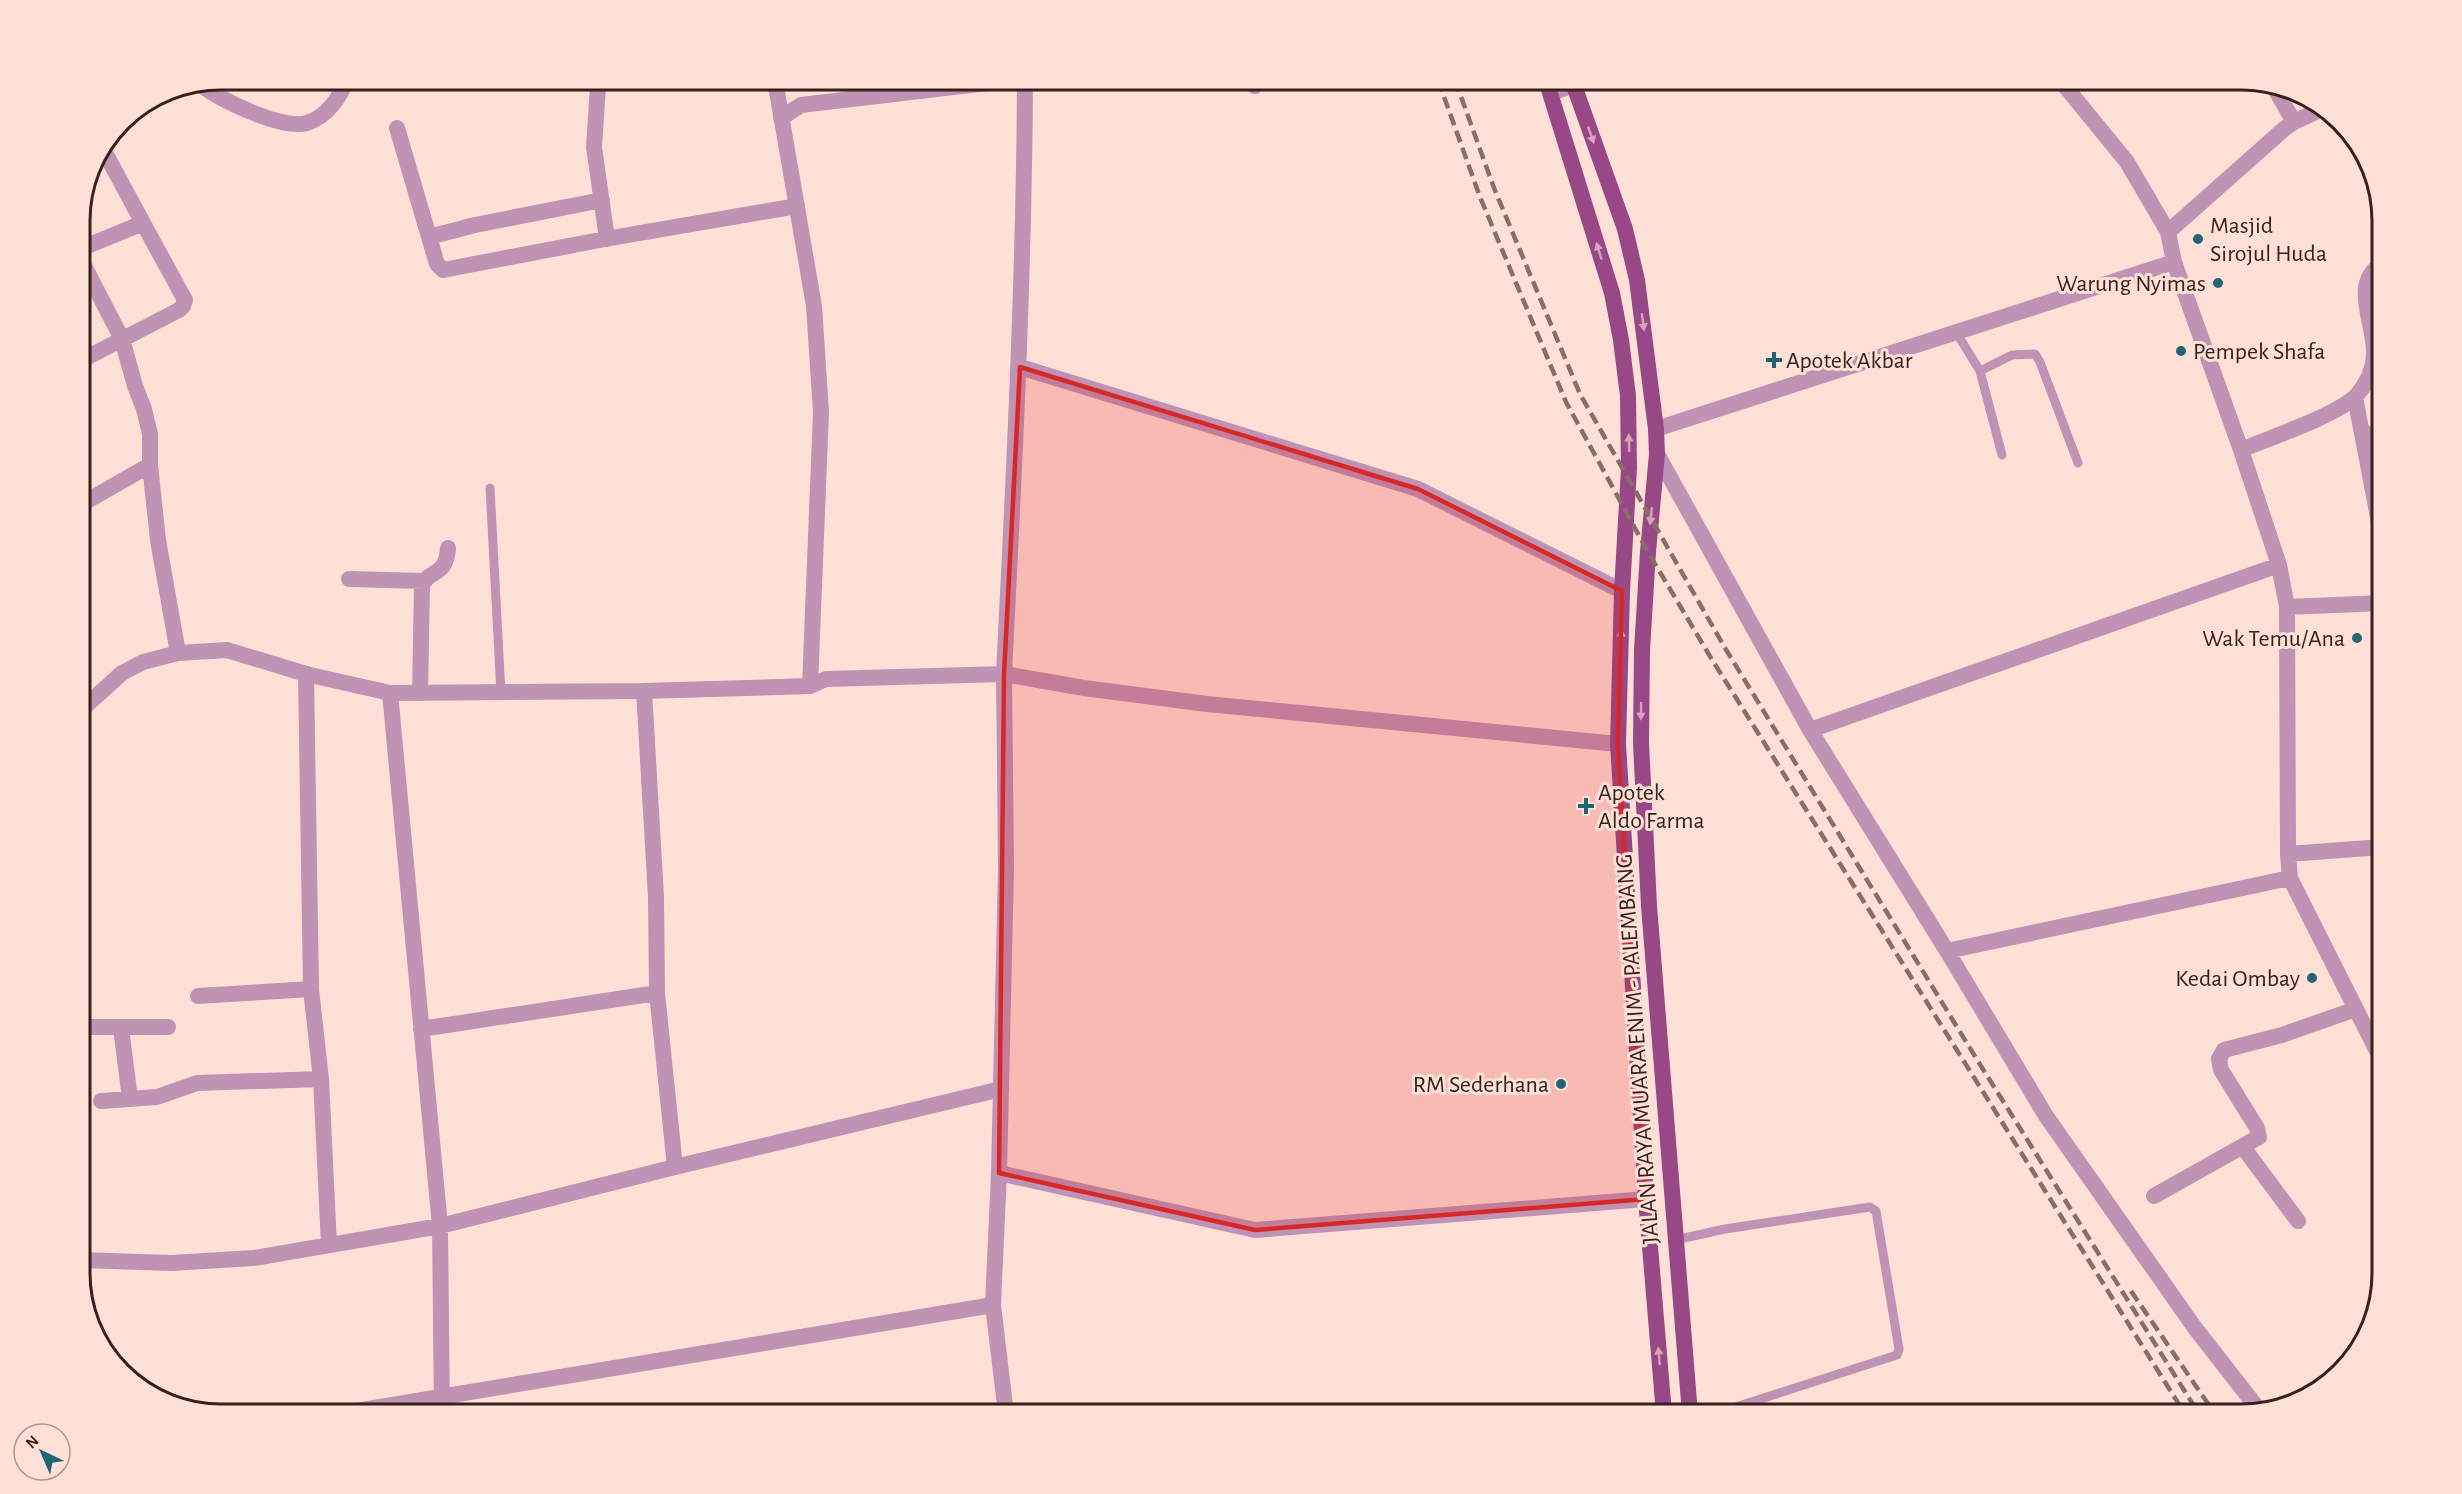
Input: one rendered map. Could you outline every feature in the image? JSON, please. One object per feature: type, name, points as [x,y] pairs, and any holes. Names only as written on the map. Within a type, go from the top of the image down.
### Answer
[{"type":"main road","name":"JALAN RAYA MUARA ENIM - PALEMBANG","points":[[1550,90],[1612,293],[1628,396],[1629,468],[1622,591],[1618,744],[1646,1199],[1663,1404]]},
{"type":"main road","name":"JALAN RAYA MUARA ENIM - PALEMBANG","points":[[1581,90],[1624,229],[1634,270],[1656,429],[1657,454],[1642,639],[1641,743],[1649,906],[1689,1404]]},
{"type":"street","points":[[211,90],[247,112],[298,124],[313,120],[334,103],[343,90]]},
{"type":"street","points":[[598,90],[594,147],[607,239]]},
{"type":"street","points":[[777,90],[814,306],[821,412],[810,686]]},
{"type":"street","points":[[782,118],[801,105],[928,90]]},
{"type":"street","points":[[1005,1404],[993,1305],[999,1173],[1006,869],[1004,674],[1020,368],[1025,90]]},
{"type":"street","points":[[2068,90],[2127,162],[2168,232],[2174,262],[2279,565],[2287,608],[2290,878],[2372,1041]]},
{"type":"street","points":[[2279,95],[2294,122]]},
{"type":"street","points":[[2168,232],[2294,122],[2314,113]]},
{"type":"street","points":[[398,128],[437,264],[443,270],[797,206]]},
{"type":"street","points":[[90,356],[178,310],[183,306],[185,300],[107,157]]},
{"type":"street","points":[[429,237],[475,225],[602,200]]},
{"type":"street","points":[[90,245],[143,223]]},
{"type":"street","points":[[1656,429],[2174,262]]},
{"type":"street","points":[[2372,272],[2367,280],[2366,295],[2372,338]]},
{"type":"street","points":[[90,277],[122,339],[150,434],[150,465],[158,540],[178,653]]},
{"type":"street","points":[[1020,368],[1418,489],[1622,591]]},
{"type":"street","points":[[2241,450],[2339,409],[2355,397],[2366,382],[2372,368]]},
{"type":"street","points":[[2355,397],[2372,487]]},
{"type":"street","points":[[2362,435],[2372,434]]},
{"type":"street","points":[[1657,454],[1810,730],[2046,1116],[2195,1328],[2254,1403]]},
{"type":"street","points":[[90,499],[150,465]]},
{"type":"street","points":[[349,579],[424,581],[447,562],[448,548]]},
{"type":"street","points":[[1810,730],[2279,565]]},
{"type":"street","points":[[420,693],[421,612],[424,581]]},
{"type":"street","points":[[2287,608],[2372,604]]},
{"type":"street","points":[[90,702],[122,673],[143,662],[178,653],[227,650],[306,674],[390,693],[644,692],[810,686],[826,679],[1004,674],[1084,688],[1208,704],[1618,744]]},
{"type":"street","points":[[306,674],[311,989],[321,1079],[329,1245]]},
{"type":"street","points":[[644,692],[656,897],[657,993],[675,1167]]},
{"type":"street","points":[[390,693],[440,1226],[441,1404]]},
{"type":"street","points":[[2288,854],[2372,849]]},
{"type":"street","points":[[1947,951],[2290,878]]},
{"type":"street","points":[[198,996],[311,989]]},
{"type":"street","points":[[421,1029],[657,993]]},
{"type":"street","points":[[2154,1196],[2255,1140],[2259,1134],[2224,1077],[2219,1059],[2224,1050],[2282,1035],[2356,1009]]},
{"type":"street","points":[[90,1027],[168,1027]]},
{"type":"street","points":[[121,1028],[130,1099]]},
{"type":"street","points":[[101,1101],[157,1097],[197,1083],[321,1079]]},
{"type":"street","points":[[90,1260],[171,1263],[254,1258],[440,1226],[1001,1089]]},
{"type":"street","points":[[2243,1147],[2298,1221]]},
{"type":"street","points":[[999,1173],[1255,1230],[1646,1199]]},
{"type":"street","points":[[399,1404],[993,1305]]},
{"type":"lane","points":[[1956,332],[1980,371],[2002,456]]},
{"type":"lane","points":[[1980,371],[2012,355],[2035,354],[2078,463]]},
{"type":"lane","points":[[490,488],[501,693]]},
{"type":"lane","points":[[1675,1240],[1725,1229],[1870,1207],[1876,1211],[1899,1348],[1897,1355],[1745,1404]]},
{"type":"highlighted area","points":[[1020,367],[1418,489],[1622,591],[1618,744],[1646,1199],[1255,1230],[999,1173],[1004,674]]},
{"type":"railway","points":[[1442,90],[1480,197],[1566,402],[1648,552],[1711,658],[2179,1404]]},
{"type":"railway","points":[[1459,90],[1494,188],[1580,394],[1725,648],[1976,1058],[2193,1404]]},
{"type":"railway","points":[[2131,1291],[2208,1404]]},
{"type":"place","name":"Masjid Sirojul Huda","points":[[2198,239]]},
{"type":"place","name":"Warung Nyimas","points":[[2218,283]]},
{"type":"place","name":"Pempek Shafa","points":[[2181,351]]},
{"type":"place","name":"Apotek Akbar","points":[[1774,360]]},
{"type":"place","name":"Wak Temu/Ana","points":[[2357,638]]},
{"type":"place","name":"Apotek Aldo Farma","points":[[1586,806]]},
{"type":"place","name":"Kedai Ombay","points":[[2312,978]]},
{"type":"place","name":"RM Sederhana","points":[[1561,1084]]}]
